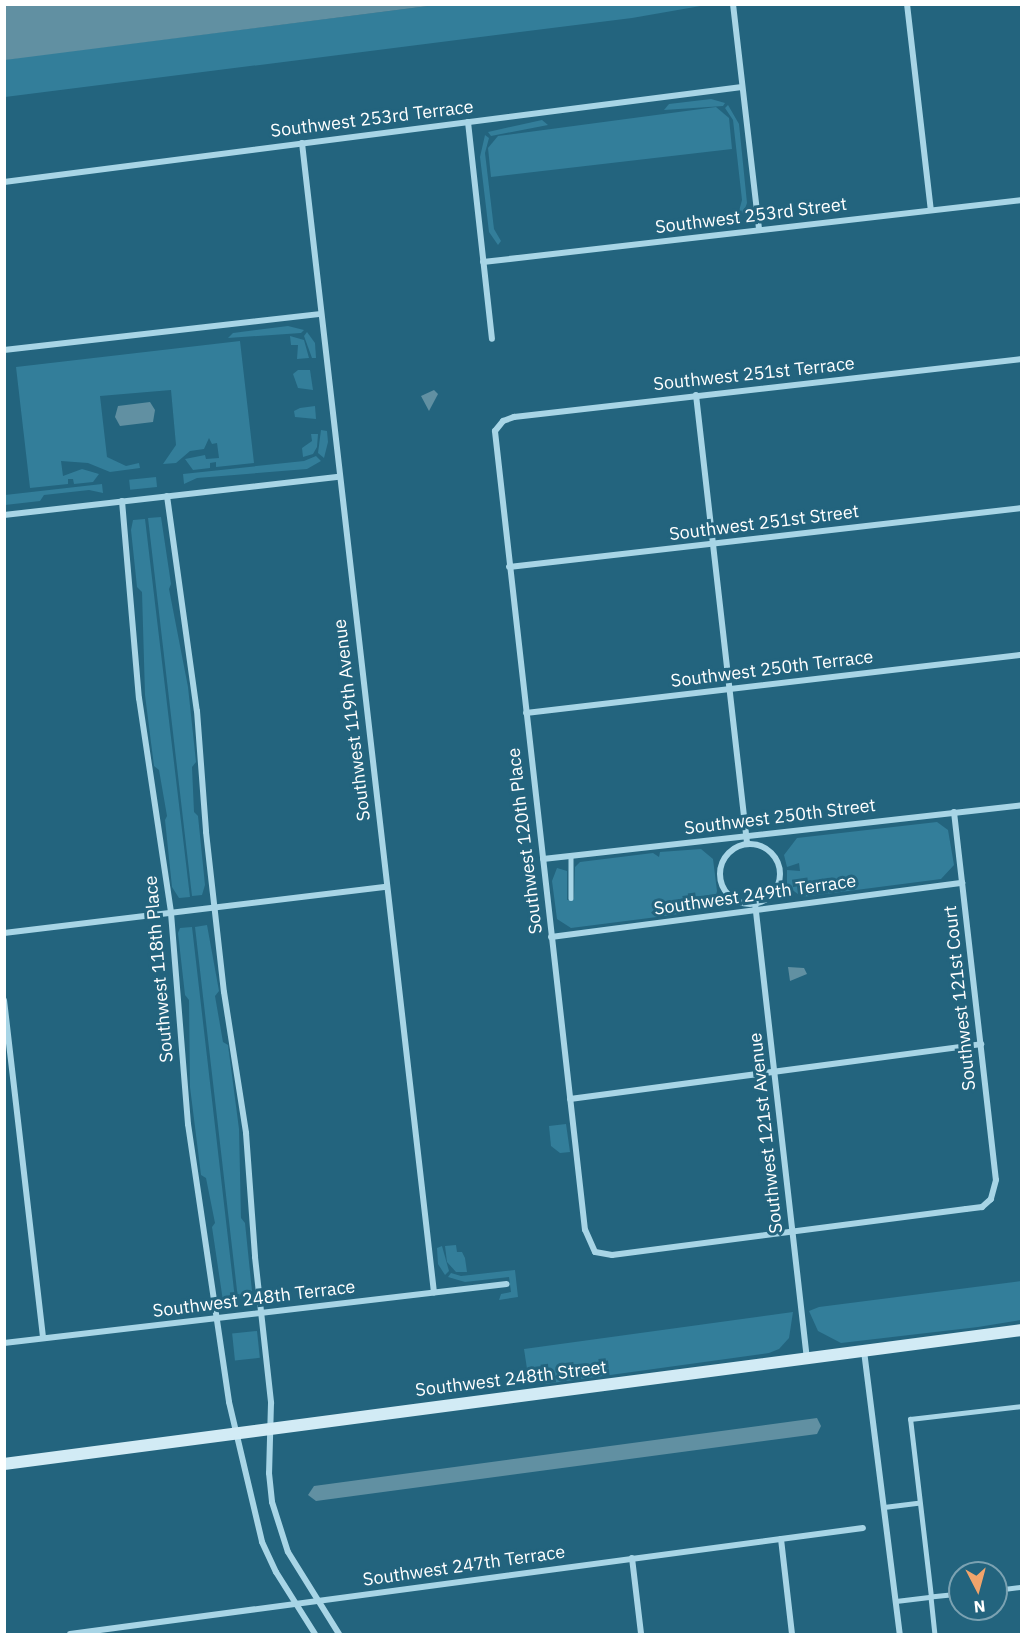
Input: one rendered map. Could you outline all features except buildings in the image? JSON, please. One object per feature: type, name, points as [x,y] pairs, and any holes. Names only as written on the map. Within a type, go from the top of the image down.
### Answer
[{"type":"street","points":[[733,4],[759,230]]},
{"type":"street","points":[[907,4],[931,210]]},
{"type":"street","name":"Southwest 253rd Terrace","points":[[4,182],[742,87]]},
{"type":"street","points":[[468,122],[492,339]]},
{"type":"street","name":"Southwest 119th Avenue","points":[[302,144],[434,1292]]},
{"type":"street","name":"Southwest 253rd Street","points":[[483,262],[1022,200]]},
{"type":"street","points":[[4,350],[321,314]]},
{"type":"street","name":"Southwest 251st Terrace","points":[[495,431],[503,421],[514,417],[1022,358]]},
{"type":"street","points":[[696,395],[747,844]]},
{"type":"street","name":"Southwest 120th Place","points":[[495,431],[585,1230],[590,1246],[599,1254],[612,1255],[792,1232]]},
{"type":"street","points":[[4,515],[339,477]]},
{"type":"street","points":[[167,496],[200,732],[214,908],[242,1091],[271,1428],[269,1480],[274,1515],[288,1552],[339,1635]]},
{"type":"street","name":"Southwest 118th Place","points":[[122,501],[139,698],[171,913],[187,1113],[237,1433],[262,1542],[315,1635]]},
{"type":"street","name":"Southwest 251st Street","points":[[509,567],[1022,508]]},
{"type":"street","name":"Southwest 250th Terrace","points":[[526,713],[1022,656]]},
{"type":"street","name":"Southwest 250th Street","points":[[543,859],[1022,805]]},
{"type":"street","name":"Southwest 121st Court","points":[[792,1232],[979,1208],[993,1196],[996,1180],[954,812]]},
{"type":"street","points":[[747,844],[765,847],[780,869],[774,891],[756,907],[731,896],[720,874],[726,856],[747,844]]},
{"type":"street","name":"Southwest 249th Terrace","points":[[551,938],[756,907],[962,883]]},
{"type":"street","points":[[4,933],[386,887]]},
{"type":"street","name":"Southwest 121st Avenue","points":[[756,907],[807,1359]]},
{"type":"street","points":[[4,1000],[43,1338]]},
{"type":"street","points":[[570,1100],[981,1044]]},
{"type":"street","name":"Southwest 248th Terrace","points":[[4,1343],[507,1284]]},
{"type":"street","name":"Southwest 248th Street","points":[[4,1464],[1022,1330]]},
{"type":"street","points":[[864,1351],[900,1635]]},
{"type":"street","name":"Southwest 247th Terrace","points":[[70,1635],[863,1528]]},
{"type":"street","points":[[781,1539],[792,1635]]},
{"type":"street","points":[[632,1558],[641,1635]]},
{"type":"lane","points":[[571,856],[571,898]]},
{"type":"lane","points":[[935,1635],[910,1419],[1022,1406]]},
{"type":"lane","points":[[884,1507],[918,1503]]},
{"type":"lane","points":[[896,1600],[948,1595]]},
{"type":"shaded area","points":[[5,4],[436,4],[436,5],[5,60]]},
{"type":"shaded area","points":[[712,4],[632,18],[5,97],[4,60],[23,57],[436,5]]},
{"type":"shaded area","points":[[711,99],[725,103],[723,106],[664,110],[669,104]]},
{"type":"shaded area","points":[[728,105],[739,124],[747,203],[743,214],[739,211],[742,200],[733,120],[725,108]]},
{"type":"shaded area","points":[[716,107],[729,118],[732,149],[491,177],[488,148],[498,136]]},
{"type":"shaded area","points":[[542,120],[548,125],[491,136],[488,132]]},
{"type":"shaded area","points":[[485,135],[489,138],[485,153],[494,229],[501,241],[498,245],[489,232],[480,157]]},
{"type":"shaded area","points":[[288,326],[304,330],[301,333],[228,338],[233,333]]},
{"type":"shaded area","points":[[307,332],[315,343],[316,358],[312,358],[304,336]]},
{"type":"shaded area","points":[[290,336],[304,340],[309,358],[297,359],[298,345],[291,345]]},
{"type":"shaded area","points":[[240,341],[254,463],[216,467],[216,462],[210,463],[210,468],[193,470],[185,459],[205,455],[206,459],[219,458],[217,443],[212,444],[209,438],[204,449],[190,451],[176,463],[163,464],[176,445],[171,390],[100,396],[107,457],[126,466],[139,463],[140,468],[110,472],[88,463],[61,461],[63,476],[82,469],[99,474],[93,482],[74,484],[73,479],[68,479],[68,484],[30,488],[16,367]]},
{"type":"shaded area","points":[[298,370],[310,370],[313,390],[298,388],[293,374]]},
{"type":"shaded area","points":[[434,390],[438,394],[429,411],[421,396]]},
{"type":"shaded area","points":[[150,402],[155,410],[153,422],[120,426],[115,417],[118,406]]},
{"type":"shaded area","points":[[315,406],[316,419],[295,417],[294,411]]},
{"type":"shaded area","points":[[321,430],[327,431],[328,442],[324,458],[318,453]]},
{"type":"shaded area","points":[[311,434],[318,434],[317,447],[313,454],[303,457],[302,448],[312,441]]},
{"type":"shaded area","points":[[316,456],[321,461],[307,469],[197,478],[184,484],[183,474],[304,461]]},
{"type":"shaded area","points":[[156,477],[157,487],[130,490],[129,480]]},
{"type":"shaded area","points":[[102,484],[103,493],[89,490],[44,495],[40,501],[5,505],[5,495]]},
{"type":"shaded area","points":[[161,517],[171,584],[169,589],[188,687],[196,762],[192,767],[194,812],[198,816],[205,885],[202,895],[192,896],[148,518]]},
{"type":"shaded area","points":[[145,519],[190,897],[179,898],[172,887],[165,820],[167,816],[159,770],[154,766],[145,695],[142,592],[137,587],[131,530],[133,520]]},
{"type":"shaded area","points":[[937,822],[948,830],[954,865],[941,879],[802,897],[787,886],[787,870],[800,871],[799,863],[787,867],[784,855],[797,838]]},
{"type":"shaded area","points":[[701,849],[713,859],[717,891],[714,904],[707,910],[664,916],[663,911],[657,912],[657,917],[571,928],[557,919],[552,881],[557,868],[567,871],[567,900],[574,899],[575,867],[580,862],[653,853],[659,857],[660,852]]},
{"type":"shaded area","points":[[207,925],[219,991],[215,996],[223,1042],[228,1045],[239,1129],[241,1218],[245,1223],[252,1291],[251,1297],[238,1299],[195,927]]},
{"type":"shaded area","points":[[192,927],[235,1299],[223,1301],[212,1227],[215,1223],[206,1178],[201,1175],[190,1087],[189,1000],[185,995],[178,933],[180,928]]},
{"type":"shaded area","points":[[788,967],[804,968],[807,974],[790,981]]},
{"type":"shaded area","points":[[566,1124],[570,1152],[560,1153],[551,1146],[549,1126]]},
{"type":"shaded area","points":[[456,1245],[457,1252],[462,1252],[465,1258],[467,1272],[456,1272],[447,1262],[445,1246]]},
{"type":"shaded area","points":[[442,1246],[449,1271],[445,1275],[438,1264],[437,1248]]},
{"type":"shaded area","points":[[515,1270],[518,1297],[499,1300],[501,1294],[511,1292],[509,1277],[465,1282],[448,1277],[451,1273],[461,1276]]},
{"type":"shaded area","points":[[1021,1281],[1021,1320],[978,1327],[841,1343],[818,1331],[809,1311],[819,1307]]},
{"type":"shaded area","points":[[793,1312],[789,1338],[779,1349],[769,1353],[545,1384],[529,1382],[524,1349]]},
{"type":"shaded area","points":[[257,1331],[260,1358],[235,1360],[232,1334]]},
{"type":"shaded area","points":[[817,1418],[821,1426],[817,1434],[316,1501],[308,1495],[314,1486]]}]
